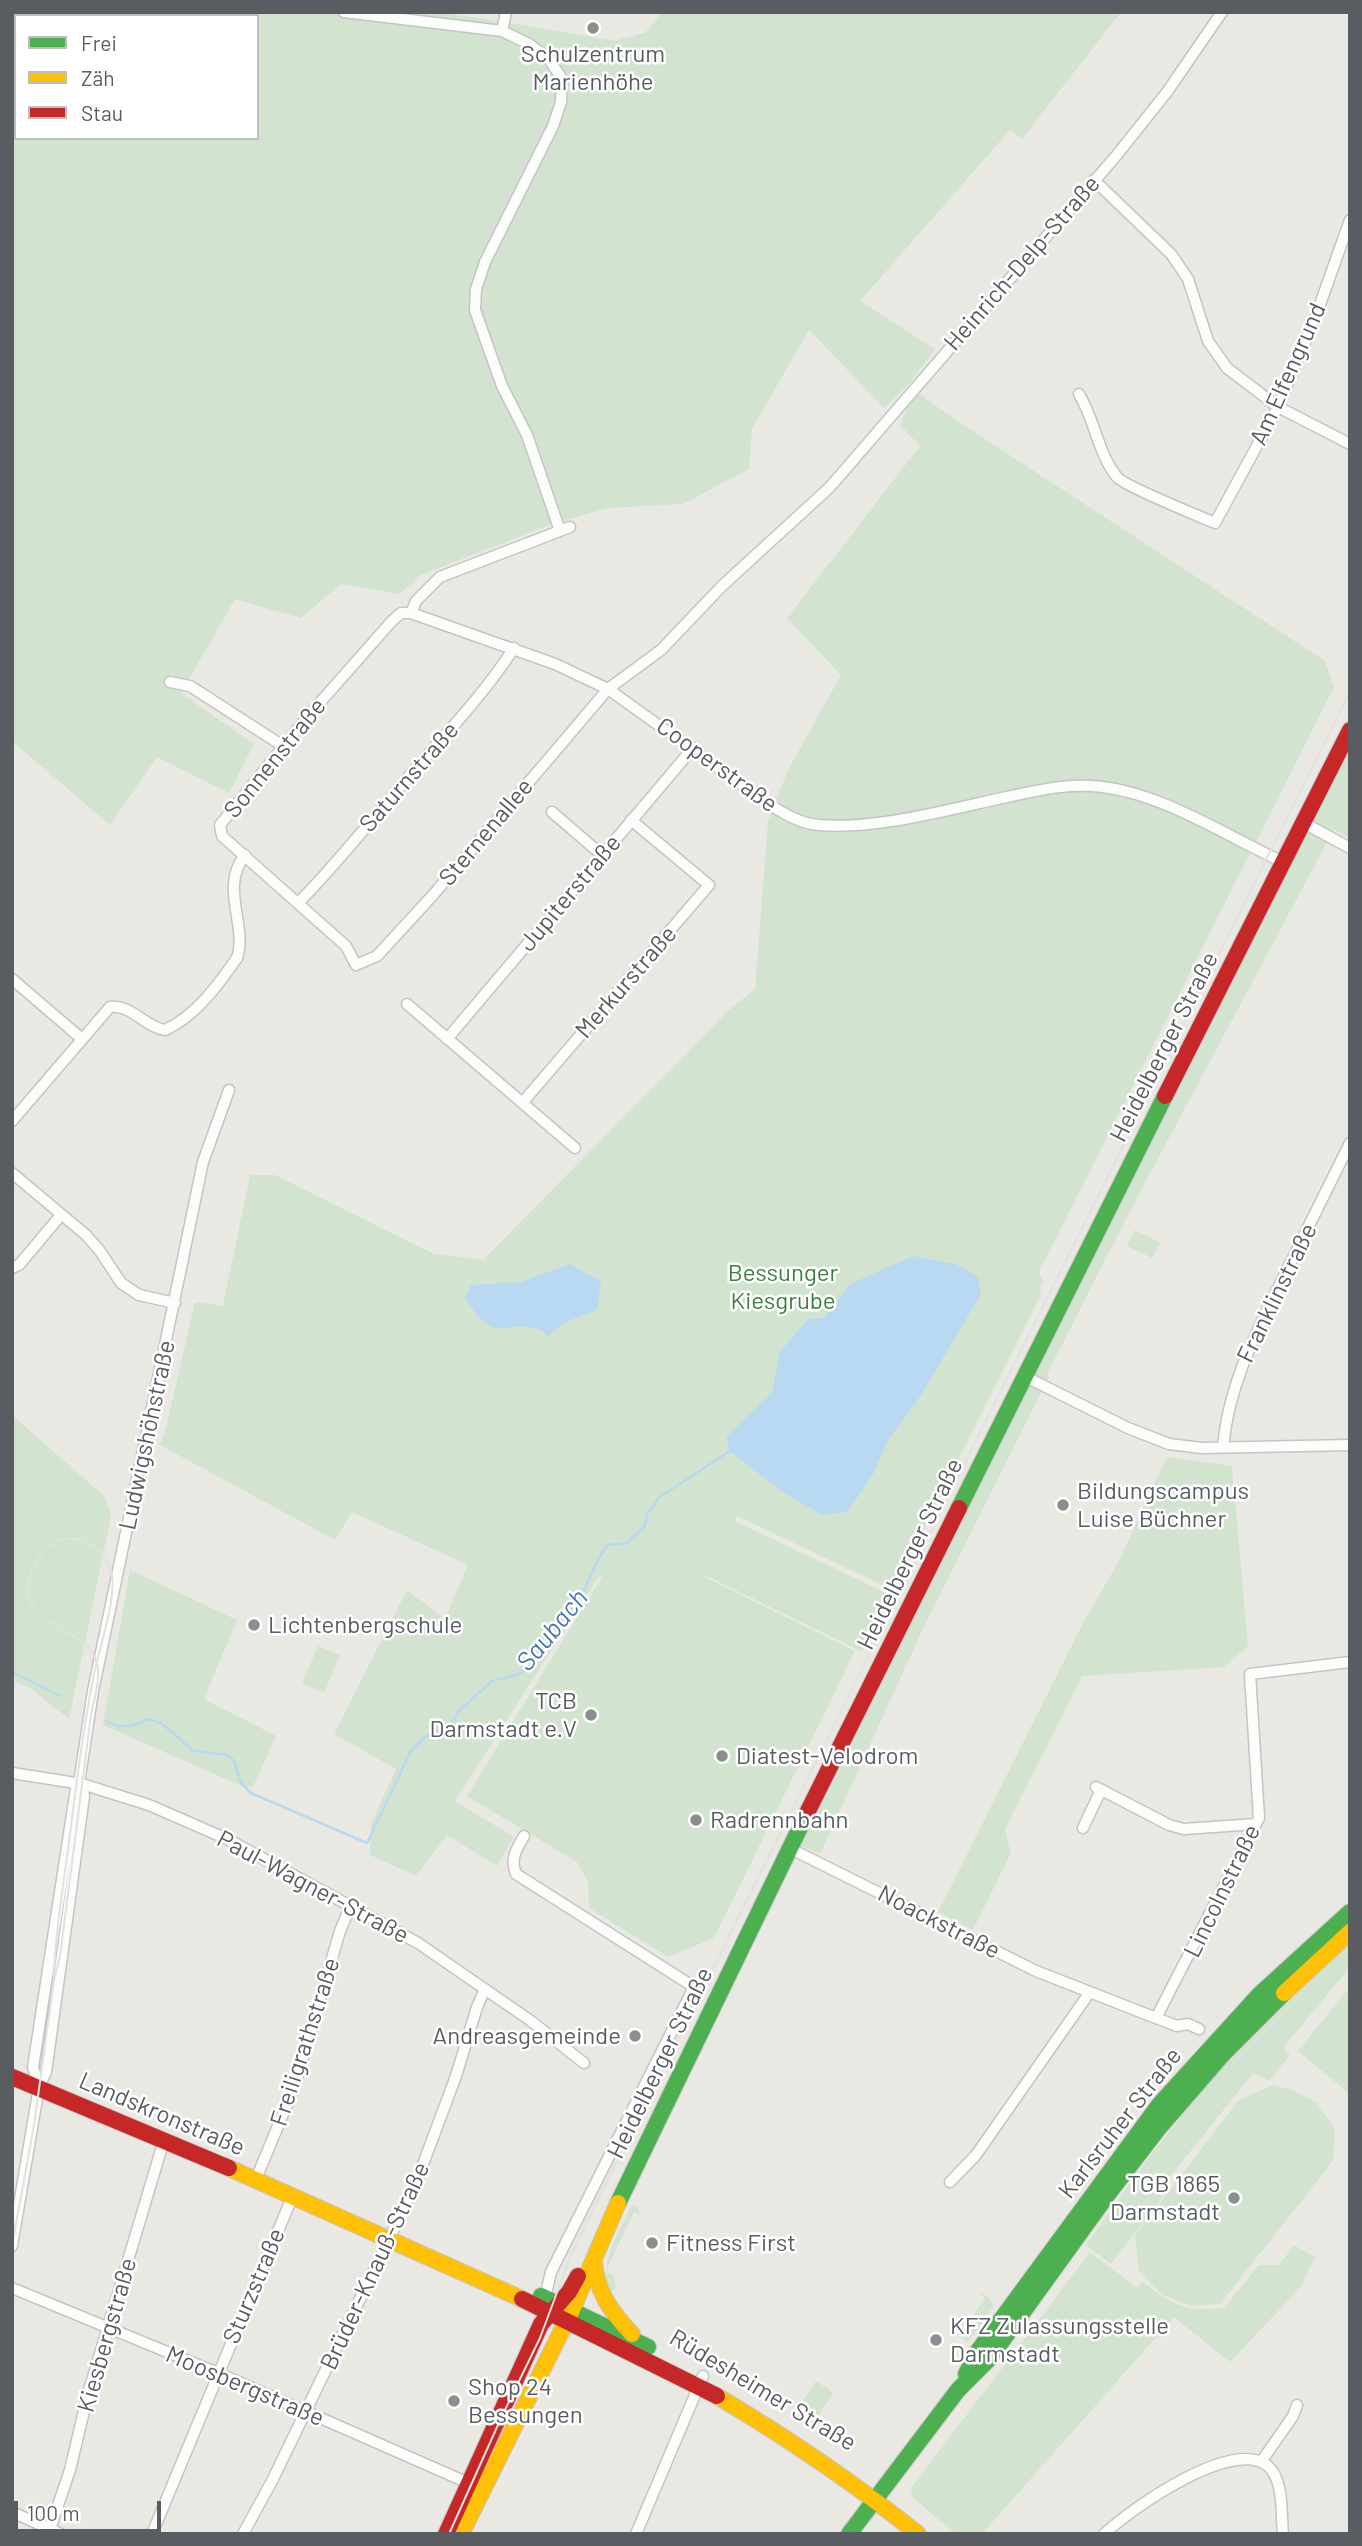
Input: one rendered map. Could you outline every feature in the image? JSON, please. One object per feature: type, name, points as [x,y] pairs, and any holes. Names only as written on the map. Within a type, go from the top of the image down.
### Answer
[{"type":"main road","name":"Heidelberger Straße","points":[[461,2534],[476,2486],[554,2311],[594,2254],[789,1848],[1350,730]]},
{"type":"main road","name":"Karlsruher Straße","points":[[958,2390],[978,2351],[1159,2105],[1259,1995],[1350,1912]]},
{"type":"main road","name":"Karlsruher Straße","points":[[849,2534],[958,2390],[989,2359],[1147,2142],[1269,2006],[1350,1932]]},
{"type":"main road","name":"Landskronstraße","points":[[12,2077],[391,2236],[554,2311]]},
{"type":"main road","points":[[594,2254],[595,2277],[601,2296],[639,2343]]},
{"type":"main road","name":"Heidelberger Straße","points":[[446,2534],[476,2486],[554,2311]]},
{"type":"main road","name":"Rüdesheimer Straße","points":[[554,2311],[639,2343],[701,2380]]},
{"type":"main road","name":"Rüdesheimer Straße","points":[[554,2311],[701,2380],[777,2420],[933,2534]]},
{"type":"main road","name":"Rüdesheimer Straße","points":[[878,2496],[918,2534]]},
{"type":"street","points":[[344,12],[502,32],[529,44],[549,59],[562,79],[561,102],[553,126],[485,262],[476,289],[475,310],[502,386],[527,435],[541,478],[565,529],[440,577],[416,601],[411,613]]},
{"type":"street","points":[[502,32],[506,12]]},
{"type":"street","name":"Heinrich-Delp-Straße","points":[[608,689],[661,650],[722,586],[830,486],[1167,92],[1223,12]]},
{"type":"street","points":[[1094,180],[1171,254],[1188,279],[1208,341],[1227,368],[1278,407],[1350,443]]},
{"type":"street","name":"Am Elfengrund","points":[[1079,394],[1119,480],[1215,523],[1278,407],[1317,313],[1350,220]]},
{"type":"street","name":"Sonnenstraße","points":[[356,965],[346,946],[222,836],[220,825],[283,746],[391,622],[401,613],[411,613]]},
{"type":"street","name":"Cooperstraße","points":[[411,613],[514,648],[608,689],[770,805],[789,817],[817,825],[851,825],[915,817],[1051,788],[1092,786],[1119,789],[1165,805],[1283,862]]},
{"type":"street","name":"Saturnstraße","points":[[299,902],[451,728],[500,670],[514,648]]},
{"type":"street","points":[[170,682],[190,687],[283,746]]},
{"type":"street","name":"Sternenallee","points":[[356,965],[377,956],[433,895],[608,689]]},
{"type":"street","name":"Jupiterstraße","points":[[447,1039],[692,748]]},
{"type":"street","points":[[552,812],[603,855]]},
{"type":"street","name":"Merkurstraße","points":[[523,1102],[709,885],[631,820]]},
{"type":"street","points":[[1302,822],[1350,848]]},
{"type":"street","points":[[12,1121],[110,1007],[124,1008],[145,1023],[165,1030],[179,1024],[193,1012],[237,958],[240,949],[234,905],[234,880],[239,862],[245,855]]},
{"type":"street","points":[[12,979],[82,1038]]},
{"type":"street","points":[[407,1004],[575,1148]]},
{"type":"street","name":"Ludwigshöhstraße","points":[[12,2246],[40,2087],[33,2067],[93,1691],[203,1162],[229,1090]]},
{"type":"street","name":"Franklinstraße","points":[[1223,1448],[1229,1402],[1249,1349],[1350,1143]]},
{"type":"street","points":[[12,1173],[94,1243],[121,1283],[139,1295],[175,1303]]},
{"type":"street","points":[[12,1268],[19,1265],[61,1215]]},
{"type":"street","points":[[1026,1377],[1155,1440],[1183,1447],[1350,1445]]},
{"type":"street","name":"Lincolnstraße","points":[[1156,2018],[1259,1818],[1250,1674],[1350,1662]]},
{"type":"street","name":"Paul-Wagner-Straße","points":[[12,1773],[80,1783],[149,1805],[227,1839],[418,1942],[531,2021],[584,2063]]},
{"type":"street","points":[[1083,1828],[1098,1789],[1169,1825],[1184,1829],[1256,1824]]},
{"type":"street","name":"Heidelberger Straße","points":[[524,1836],[513,1855],[516,1874],[694,1987],[551,2272],[554,2311]]},
{"type":"street","name":"Noackstraße","points":[[789,1848],[1015,1962],[1177,2026],[1188,2024],[1199,2029]]},
{"type":"street","name":"Freiligrathstraße","points":[[256,2179],[298,2077],[340,1931],[351,1905]]},
{"type":"street","name":"Brüder-Knauß-Straße","points":[[243,2534],[306,2412],[391,2236],[430,2146],[485,1989]]},
{"type":"street","points":[[950,2182],[976,2155],[1090,1992]]},
{"type":"street","name":"Kiesbergstraße","points":[[58,2533],[88,2394],[164,2140]]},
{"type":"street","name":"Sturzstraße","points":[[152,2534],[293,2194]]},
{"type":"street","name":"Moosbergstraße","points":[[12,2288],[218,2373],[476,2486]]},
{"type":"street","points":[[635,2534],[701,2380]]},
{"type":"street","points":[[1261,2462],[1293,2417],[1297,2405]]},
{"type":"street","points":[[1104,2534],[1151,2497],[1191,2475],[1238,2460],[1261,2462],[1273,2472],[1278,2482],[1283,2534]]},
{"type":"street","points":[[12,2512],[58,2533]]},
{"type":"green space","points":[[12,12],[435,12],[614,41],[645,33],[662,12],[1121,12],[1022,139],[1010,130],[860,301],[935,349],[908,385],[884,408],[809,330],[752,429],[749,469],[683,504],[608,508],[549,525],[421,575],[400,594],[341,584],[301,618],[235,599],[181,693],[254,744],[229,793],[157,757],[110,825],[12,741]]},
{"type":"green space","name":"Bessunger Kiesgrube","points":[[915,391],[1325,661],[1334,687],[1039,1272],[1043,1282],[1039,1289],[1042,1293],[893,1590],[737,1516],[733,1523],[735,1521],[890,1595],[862,1652],[707,1576],[855,1651],[714,1938],[668,1957],[589,1908],[588,1882],[577,1862],[467,1796],[602,1577],[599,1576],[455,1801],[514,1837],[497,1866],[447,1835],[416,1876],[370,1855],[371,1824],[396,1769],[334,1734],[407,1590],[445,1619],[468,1565],[352,1512],[335,1540],[160,1445],[195,1302],[223,1306],[250,1175],[275,1175],[434,1254],[483,1260],[724,1014],[755,989],[768,821],[788,770],[841,675],[787,618],[920,446],[900,425]]},
{"type":"green space","points":[[1350,746],[1350,839],[1334,829],[1129,1213],[926,1622],[820,1854],[801,1846],[1101,1239]]},
{"type":"green space","points":[[1135,1230],[1160,1243],[1152,1258],[1127,1246]]},
{"type":"green space","points":[[12,1415],[105,1497],[111,1516],[69,1719],[30,1688],[12,1680]]},
{"type":"green space","points":[[1167,1457],[1232,1466],[1248,1646],[1224,1667],[1082,1676],[1005,1829],[1011,1853],[973,1930],[938,1912],[1083,1623],[1120,1559]]},
{"type":"green space","points":[[130,1570],[237,1620],[204,1699],[276,1736],[253,1787],[244,1787],[103,1725]]},
{"type":"green space","points":[[318,1646],[340,1655],[324,1693],[302,1683]]},
{"type":"green space","points":[[1350,1944],[1350,1967],[1283,2048],[1290,2055],[1269,2081],[1253,2073],[1169,2178],[1167,2191],[1111,2264],[1086,2245],[1157,2148],[1214,2077],[1276,2012]]},
{"type":"green space","points":[[1350,1987],[1350,2094],[1298,2051]]},
{"type":"green space","name":"TGB 1865 Darmstadt","points":[[1273,2085],[1293,2090],[1315,2102],[1335,2129],[1333,2161],[1220,2304],[1190,2306],[1161,2294],[1139,2271],[1135,2235],[1239,2100]]},
{"type":"green space","points":[[632,2204],[638,2208],[640,2215],[634,2212],[607,2273],[609,2257]]},
{"type":"green space","points":[[1294,2245],[1315,2257],[1300,2288],[1230,2362],[1174,2317],[982,2534],[956,2534],[911,2496],[912,2487],[1090,2252],[1137,2288],[1143,2282],[1180,2306],[1210,2309],[1224,2308],[1259,2265],[1279,2265]]},
{"type":"green space","points":[[607,2273],[613,2274],[616,2288],[610,2291]]},
{"type":"green space","points":[[981,2292],[994,2306],[968,2342],[960,2336],[985,2298]]},
{"type":"green space","points":[[816,2381],[833,2395],[816,2419],[806,2425],[791,2415],[789,2410],[795,2412]]},
{"type":"water","points":[[913,1256],[956,1264],[978,1277],[981,1294],[919,1398],[888,1440],[872,1476],[847,1512],[822,1515],[781,1491],[730,1451],[726,1437],[772,1393],[780,1352],[808,1319],[824,1318],[850,1284]]},
{"type":"water","points":[[570,1264],[601,1281],[597,1310],[566,1322],[548,1336],[530,1327],[495,1329],[478,1317],[465,1298],[471,1285],[521,1282]]},
{"type":"waterway","name":"Saubach","points":[[106,1721],[122,1726],[132,1726],[147,1719],[161,1723],[194,1751],[228,1755],[234,1761],[241,1783],[251,1793],[367,1843],[411,1751],[425,1737],[450,1726],[459,1711],[492,1681],[520,1674],[535,1661],[545,1630],[570,1613],[608,1545],[627,1543],[645,1526],[647,1513],[658,1498],[730,1451]]},
{"type":"waterway","name":"Saubach","points":[[12,1672],[61,1696]]},
{"type":"tram line","points":[[449,2534],[540,2338],[571,2255],[600,2195],[1350,691]]},
{"type":"tram line","points":[[12,2246],[60,1956],[98,1679],[98,1672],[97,1665],[95,1658],[87,1646],[40,1614],[32,1604],[28,1590],[31,1573],[42,1553],[57,1542],[70,1539],[84,1541],[101,1552],[111,1570],[113,1586],[106,1627],[99,1655],[95,1668],[82,1740],[54,1980]]},
{"type":"traffic: fast","points":[[959,1508],[1165,1096]]},
{"type":"traffic: fast","points":[[618,2203],[807,1813]]},
{"type":"traffic: fast","points":[[966,2374],[978,2351],[1159,2105],[1259,1995],[1350,1912]]},
{"type":"traffic: fast","points":[[849,2534],[958,2390],[989,2359],[1158,2129],[1223,2054],[1284,1993]]},
{"type":"traffic: fast","points":[[541,2296],[648,2347]]},
{"type":"traffic: slow","points":[[1284,1993],[1350,1932]]},
{"type":"traffic: slow","points":[[229,2168],[522,2299]]},
{"type":"traffic: slow","points":[[461,2534],[572,2310],[618,2203]]},
{"type":"traffic: slow","points":[[594,2260],[601,2291],[617,2318],[632,2334]]},
{"type":"traffic: slow","points":[[717,2396],[820,2462],[918,2534]]},
{"type":"traffic: jam","points":[[1165,1096],[1350,730]]},
{"type":"traffic: jam","points":[[807,1813],[959,1508]]},
{"type":"traffic: jam","points":[[12,2077],[229,2168]]},
{"type":"traffic: jam","points":[[446,2534],[541,2324],[569,2292],[578,2276]]},
{"type":"traffic: jam","points":[[522,2299],[717,2396]]},
{"type":"place","name":"Schulzentrum Marienhöhe","points":[[593,28]]},
{"type":"place","name":"Bildungscampus Luise Büchner","points":[[1063,1505]]},
{"type":"place","name":"Lichtenbergschule","points":[[254,1625]]},
{"type":"place","name":"TCB Darmstadt e.V","points":[[591,1715]]},
{"type":"place","name":"Diatest-Velodrom","points":[[722,1756]]},
{"type":"place","name":"Radrennbahn","points":[[696,1820]]},
{"type":"place","name":"Andreasgemeinde","points":[[635,2036]]},
{"type":"place","name":"TGB 1865 Darmstadt","points":[[1234,2198]]},
{"type":"place","name":"Fitness First","points":[[652,2243]]},
{"type":"place","name":"KFZ Zulassungsstelle Darmstadt","points":[[936,2340]]},
{"type":"place","name":"Shop 24 Bessungen","points":[[454,2401]]}]
